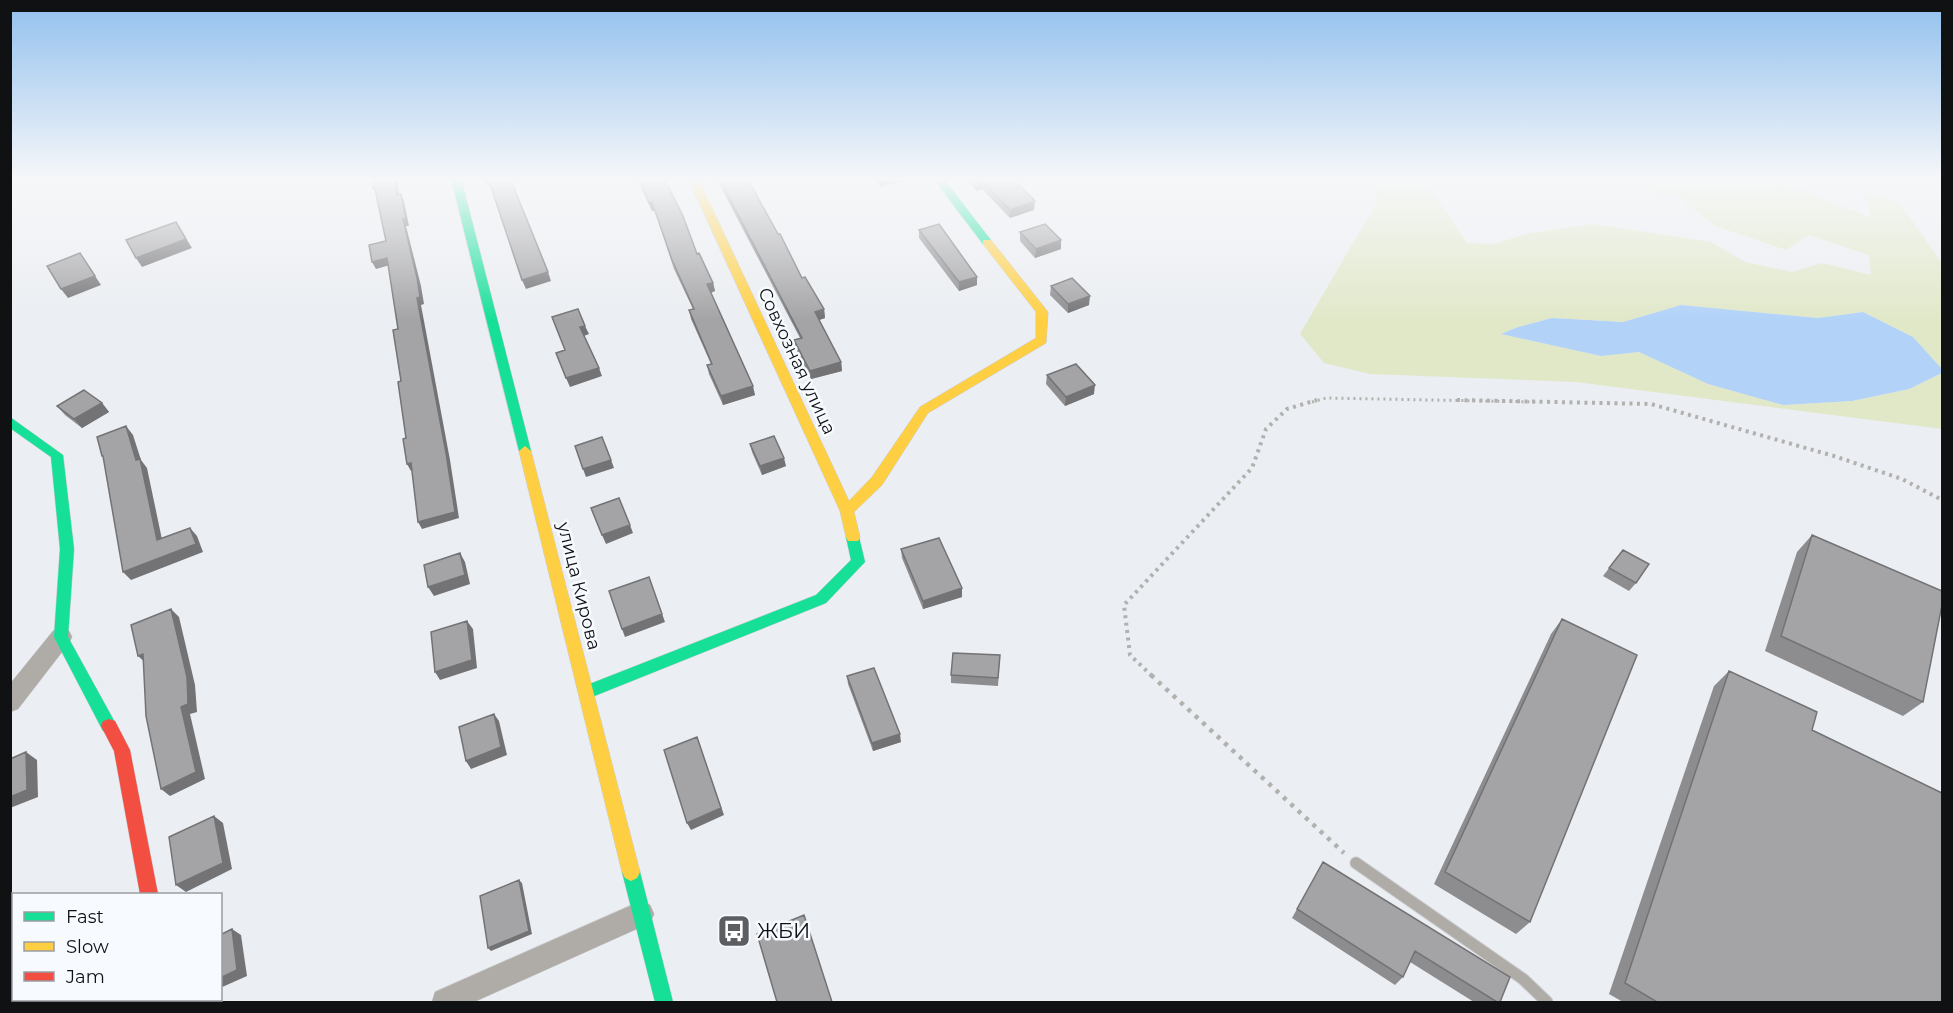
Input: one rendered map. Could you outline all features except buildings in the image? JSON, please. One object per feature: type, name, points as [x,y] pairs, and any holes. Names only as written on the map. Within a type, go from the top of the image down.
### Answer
[{"type":"street","name":"улица Кирова","points":[[468,225],[664,1002]]},
{"type":"street","name":"Совхозная улица","points":[[587,692],[821,599],[858,562],[847,511],[715,225]]},
{"type":"street","points":[[847,511],[878,482],[924,410],[1042,340],[1042,312],[975,225]]},
{"type":"street","points":[[10,421],[57,455],[67,549],[61,637],[122,750],[149,893]]},
{"type":"street","points":[[10,702],[61,637]]},
{"type":"street","points":[[445,1002],[641,914]]},
{"type":"lane","points":[[1356,863],[1523,979],[1547,1002]]},
{"type":"path","points":[[1356,863],[1130,655],[1124,605],[1252,468],[1266,429],[1287,409],[1326,398],[1651,404],[1834,456],[1902,480],[1942,500]]},
{"type":"green space","points":[[1363,225],[1455,225],[1467,243],[1495,244],[1526,234],[1584,225],[1600,225],[1711,242],[1745,262],[1792,272],[1822,263],[1871,275],[1869,255],[1809,235],[1786,250],[1714,225],[1915,225],[1942,263],[1942,369],[1913,337],[1863,312],[1818,318],[1681,305],[1623,322],[1552,318],[1502,334],[1601,356],[1639,352],[1708,384],[1783,405],[1852,401],[1909,389],[1942,373],[1942,429],[1576,382],[1370,374],[1324,363],[1300,334]]},
{"type":"water","points":[[1681,305],[1818,318],[1863,312],[1913,337],[1942,369],[1942,373],[1909,389],[1852,401],[1783,405],[1708,384],[1639,352],[1601,356],[1501,334],[1552,318],[1623,322]]},
{"type":"traffic: fast","points":[[468,225],[525,451]]},
{"type":"traffic: fast","points":[[974,225],[987,242]]},
{"type":"traffic: fast","points":[[10,421],[57,455],[67,549],[61,637],[109,726]]},
{"type":"traffic: fast","points":[[587,692],[821,599],[858,562],[853,537]]},
{"type":"traffic: fast","points":[[631,872],[664,1002]]},
{"type":"traffic: slow","points":[[715,225],[847,511],[853,537]]},
{"type":"traffic: slow","points":[[847,511],[877,481],[924,410],[1042,340],[1042,312],[987,242]]},
{"type":"traffic: slow","points":[[525,451],[631,872]]},
{"type":"traffic: jam","points":[[109,726],[122,750],[149,893]]},
{"type":"place","name":"ЖБИ","points":[[734,931]]}]
